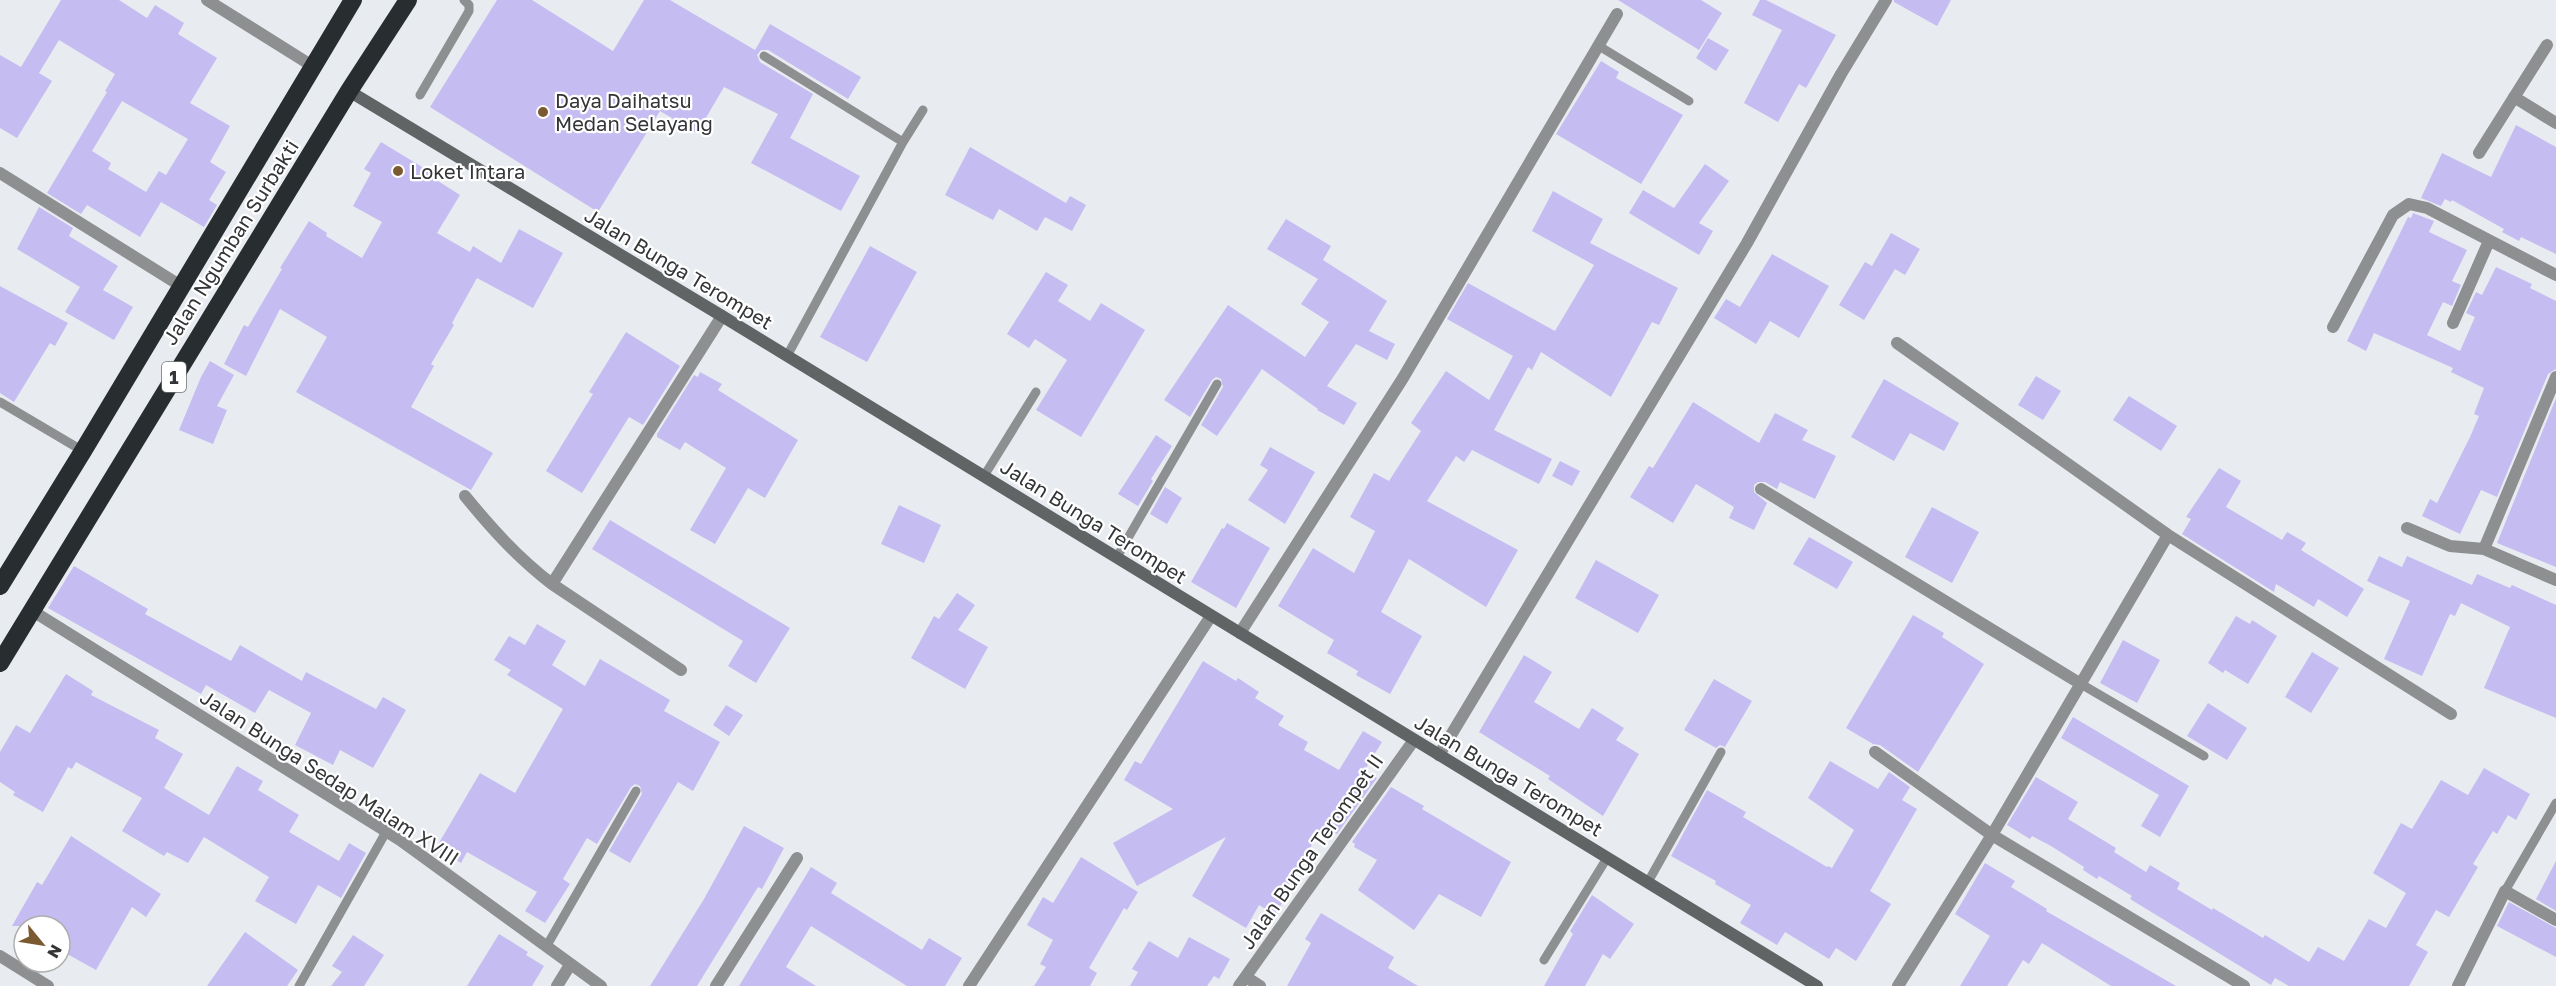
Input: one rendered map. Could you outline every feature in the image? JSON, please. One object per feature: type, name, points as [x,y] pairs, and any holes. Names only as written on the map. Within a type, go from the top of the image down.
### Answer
[{"type":"highway","name":"Jalan Ngumban Surbakti","points":[[0,586],[353,0]]},
{"type":"highway","name":"Jalan Ngumban Surbakti","points":[[0,663],[349,91],[408,0]]},
{"type":"street","points":[[207,0],[314,67]]},
{"type":"street","points":[[1439,755],[1747,243],[1841,74],[1886,0]]},
{"type":"street","points":[[1240,633],[1403,378],[1617,14]]},
{"type":"street","points":[[2479,153],[2547,45]]},
{"type":"street","name":"Jalan Bunga Terompet","points":[[349,91],[722,316],[1817,986]]},
{"type":"street","points":[[2514,97],[2556,123]]},
{"type":"street","points":[[0,173],[181,286]]},
{"type":"street","points":[[2334,327],[2393,215],[2409,204],[2427,208],[2556,275]]},
{"type":"street","points":[[2453,323],[2489,241]]},
{"type":"street","points":[[552,584],[722,316]]},
{"type":"street","points":[[1897,343],[2168,535],[2451,714]]},
{"type":"street","points":[[2484,549],[2556,377]]},
{"type":"street","points":[[1761,489],[2081,684]]},
{"type":"street","points":[[465,496],[498,538],[526,564],[552,584],[681,670]]},
{"type":"street","points":[[2407,528],[2450,546],[2484,549],[2556,580]]},
{"type":"street","points":[[1898,986],[1992,835],[2168,535]]},
{"type":"street","name":"Jalan Bunga Sedap Malam XVIII","points":[[32,610],[386,832],[601,986]]},
{"type":"street","points":[[969,986],[1211,616]]},
{"type":"street","name":"Jalan Bunga Terompet II","points":[[1242,981],[1414,740]]},
{"type":"street","points":[[1875,752],[1992,835],[2244,986]]},
{"type":"street","points":[[716,986],[797,858]]},
{"type":"street","points":[[2458,986],[2505,891],[2556,920]]},
{"type":"street","points":[[0,956],[48,986]]},
{"type":"street","points":[[558,986],[570,965]]},
{"type":"street","points":[[1242,981],[1260,986]]},
{"type":"lane","points":[[420,95],[469,11],[469,5],[464,0]]},
{"type":"lane","points":[[1599,46],[1689,101]]},
{"type":"lane","points":[[764,56],[903,142]]},
{"type":"lane","points":[[787,356],[903,142],[923,110]]},
{"type":"lane","points":[[1117,557],[1217,384]]},
{"type":"lane","points":[[984,476],[1036,392]]},
{"type":"lane","points":[[0,402],[83,451]]},
{"type":"lane","points":[[2081,684],[2204,756]]},
{"type":"lane","points":[[1648,882],[1721,752]]},
{"type":"lane","points":[[546,947],[636,791]]},
{"type":"lane","points":[[2505,891],[2556,803]]},
{"type":"lane","points":[[299,986],[386,832]]},
{"type":"lane","points":[[1544,960],[1607,858]]},
{"type":"building","points":[[61,0],[119,0],[147,18],[155,5],[184,23],[178,34],[217,58],[190,103],[230,126],[210,162],[226,172],[209,200],[217,205],[204,227],[161,202],[140,237],[87,205],[81,214],[47,193],[107,92],[105,91],[115,74],[59,40],[39,73],[52,81],[17,138],[0,128],[0,55],[21,67]],"holes":[[[122,101],[188,139],[166,175],[159,171],[146,192],[108,169],[111,163],[92,151]]]},
{"type":"building","points":[[497,0],[532,0],[613,51],[644,0],[670,0],[755,50],[770,24],[861,77],[848,99],[768,50],[761,50],[757,55],[760,62],[813,94],[790,138],[860,176],[841,211],[751,163],[778,114],[724,87],[697,133],[660,111],[598,212],[430,107]]},
{"type":"building","points":[[1618,0],[1701,0],[1722,13],[1699,50]]},
{"type":"building","points":[[1760,0],[1766,0],[1836,35],[1806,88],[1799,84],[1778,122],[1744,103],[1782,30],[1752,15]]},
{"type":"building","points":[[1894,0],[1951,0],[1937,26]]},
{"type":"building","points":[[1708,38],[1729,50],[1716,71],[1696,58]]},
{"type":"building","points":[[1601,61],[1619,72],[1616,78],[1683,115],[1641,184],[1556,134]]},
{"type":"building","points":[[2516,125],[2556,147],[2556,254],[2521,237],[2519,241],[2502,232],[2504,229],[2452,200],[2451,202],[2445,199],[2441,206],[2421,198],[2442,153],[2491,177]]},
{"type":"building","points":[[381,142],[432,173],[430,176],[460,195],[437,233],[470,252],[473,246],[501,263],[519,229],[563,253],[533,308],[477,278],[452,323],[454,325],[431,364],[434,366],[411,407],[493,453],[471,490],[296,392],[327,337],[280,309],[246,376],[224,364],[244,325],[248,327],[309,221],[327,233],[326,236],[362,258],[382,222],[353,206],[371,173],[364,169]]},
{"type":"building","points":[[970,147],[1066,203],[1070,196],[1086,205],[1072,231],[1045,217],[1037,231],[999,209],[993,220],[945,195]]},
{"type":"building","points":[[1705,164],[1729,181],[1699,223],[1713,231],[1699,255],[1629,213],[1643,190],[1674,208]]},
{"type":"building","points":[[1553,191],[1603,219],[1590,243],[1678,288],[1659,325],[1652,322],[1611,397],[1541,352],[1532,370],[1528,367],[1494,430],[1552,459],[1539,484],[1472,450],[1464,462],[1456,456],[1427,501],[1518,550],[1486,607],[1409,559],[1381,612],[1422,636],[1390,694],[1356,675],[1358,671],[1327,653],[1334,640],[1278,606],[1313,548],[1354,573],[1375,531],[1350,517],[1374,473],[1389,481],[1421,431],[1411,423],[1446,371],[1489,400],[1513,356],[1447,319],[1468,283],[1555,331],[1594,265],[1532,231]]},
{"type":"building","points":[[39,207],[73,228],[69,236],[118,266],[103,290],[133,307],[114,340],[65,312],[80,287],[17,249]]},
{"type":"building","points":[[2413,213],[2434,221],[2429,232],[2467,250],[2452,281],[2461,285],[2452,306],[2443,302],[2427,335],[2460,351],[2475,317],[2466,313],[2476,292],[2482,295],[2496,267],[2532,284],[2530,288],[2556,301],[2556,369],[2548,374],[2497,497],[2481,490],[2460,534],[2422,516],[2430,499],[2437,503],[2470,437],[2479,416],[2474,414],[2484,388],[2451,372],[2453,368],[2374,333],[2366,351],[2347,341],[2408,217],[2411,218]]},
{"type":"building","points":[[1286,219],[1331,246],[1323,260],[1387,301],[1369,331],[1395,344],[1387,360],[1356,344],[1327,386],[1357,403],[1344,425],[1317,410],[1262,369],[1217,436],[1201,425],[1223,387],[1221,379],[1216,377],[1212,380],[1190,417],[1164,400],[1228,305],[1305,357],[1329,322],[1301,304],[1318,279],[1267,249]]},
{"type":"building","points":[[1891,233],[1920,249],[1905,275],[1895,269],[1864,320],[1839,305],[1865,262],[1872,266]]},
{"type":"building","points":[[870,246],[917,272],[867,362],[820,337]]},
{"type":"building","points":[[1772,254],[1829,286],[1799,338],[1770,321],[1756,344],[1714,318],[1726,299],[1740,307]]},
{"type":"building","points":[[1046,272],[1068,285],[1058,301],[1090,321],[1101,303],[1145,330],[1081,437],[1036,410],[1067,360],[1035,339],[1029,348],[1007,334]]},
{"type":"building","points":[[0,286],[68,323],[55,346],[50,343],[14,402],[0,393]]},
{"type":"building","points":[[626,332],[680,366],[643,425],[629,417],[582,493],[546,471],[593,394],[589,392]]},
{"type":"building","points":[[210,361],[234,375],[217,406],[227,410],[213,444],[179,430]]},
{"type":"building","points":[[700,372],[722,384],[718,390],[798,440],[765,498],[748,488],[715,544],[690,530],[726,468],[685,442],[680,450],[657,437],[694,375],[698,377]]},
{"type":"building","points":[[2036,376],[2061,391],[2043,420],[2018,405]]},
{"type":"building","points":[[1884,379],[1959,423],[1944,451],[1910,433],[1894,461],[1851,437]]},
{"type":"building","points":[[2129,396],[2177,426],[2161,451],[2113,420]]},
{"type":"building","points":[[2556,398],[2556,567],[2497,543]]},
{"type":"building","points":[[1693,402],[1759,443],[1775,413],[1808,430],[1802,440],[1836,456],[1815,499],[1780,482],[1777,489],[1765,482],[1758,482],[1754,485],[1754,492],[1767,503],[1754,530],[1729,518],[1734,507],[1696,484],[1673,523],[1630,497],[1649,466],[1653,468]]},
{"type":"building","points":[[1156,435],[1172,446],[1151,479],[1153,481],[1138,506],[1118,494]]},
{"type":"building","points":[[1270,447],[1315,472],[1285,524],[1248,500],[1268,470],[1260,465]]},
{"type":"building","points":[[1560,461],[1580,471],[1572,486],[1552,476]]},
{"type":"building","points":[[2219,468],[2241,481],[2226,507],[2282,540],[2287,532],[2306,543],[2301,550],[2364,589],[2347,617],[2318,599],[2314,607],[2276,584],[2274,592],[2182,534],[2191,519],[2186,517]]},
{"type":"building","points":[[1165,487],[1182,498],[1167,524],[1150,514]]},
{"type":"building","points":[[899,505],[941,525],[924,563],[881,544]]},
{"type":"building","points":[[1932,507],[1979,532],[1952,583],[1905,557]]},
{"type":"building","points":[[610,520],[790,628],[756,683],[728,666],[743,641],[592,549]]},
{"type":"building","points":[[1227,523],[1270,548],[1236,608],[1191,582]]},
{"type":"building","points":[[1809,537],[1853,562],[1837,589],[1793,564]]},
{"type":"building","points":[[2379,556],[2402,567],[2407,556],[2472,585],[2477,574],[2510,588],[2512,585],[2556,605],[2556,718],[2484,688],[2510,627],[2461,603],[2455,616],[2450,614],[2422,676],[2384,659],[2410,601],[2367,581]]},
{"type":"building","points":[[1596,560],[1659,595],[1638,633],[1575,598]]},
{"type":"building","points":[[74,566],[148,609],[145,614],[231,661],[240,645],[302,681],[306,672],[376,709],[383,697],[406,710],[373,768],[340,750],[333,765],[295,745],[311,713],[269,690],[255,713],[206,685],[201,694],[48,608]]},
{"type":"building","points":[[957,593],[975,605],[958,630],[988,647],[965,689],[911,658],[934,616],[939,619]]},
{"type":"building","points":[[1913,615],[1944,633],[1942,637],[1984,664],[1918,772],[1880,745],[1873,744],[1846,728]]},
{"type":"building","points":[[2236,616],[2250,624],[2252,620],[2277,636],[2248,684],[2225,670],[2223,673],[2208,663]]},
{"type":"building","points":[[537,624],[566,641],[552,665],[585,686],[600,659],[670,700],[664,711],[720,742],[693,791],[678,782],[630,863],[609,851],[642,794],[640,786],[635,784],[631,787],[597,844],[587,838],[563,879],[570,884],[545,923],[525,911],[537,892],[467,852],[461,863],[436,848],[480,773],[515,793],[563,709],[507,675],[511,670],[494,660],[509,636],[525,645]]},
{"type":"building","points":[[2123,640],[2160,660],[2137,703],[2100,683]]},
{"type":"building","points":[[2312,652],[2339,668],[2311,713],[2285,697]]},
{"type":"building","points":[[1524,655],[1552,672],[1534,702],[1579,729],[1592,708],[1624,728],[1616,740],[1639,754],[1603,816],[1548,779],[1550,776],[1479,732]]},
{"type":"building","points":[[1203,661],[1236,681],[1238,678],[1259,692],[1255,698],[1284,716],[1278,725],[1308,742],[1304,750],[1339,770],[1363,731],[1382,742],[1364,771],[1377,778],[1337,834],[1323,826],[1288,886],[1291,888],[1275,915],[1259,905],[1246,928],[1192,896],[1226,837],[1137,886],[1113,843],[1173,809],[1124,780],[1135,761],[1141,764]]},
{"type":"building","points":[[66,674],[93,691],[91,695],[159,730],[155,738],[183,754],[164,788],[209,815],[237,766],[263,781],[258,790],[299,815],[289,832],[339,861],[349,843],[366,853],[341,898],[318,885],[296,924],[255,901],[269,877],[204,837],[188,863],[167,852],[164,856],[122,831],[142,798],[76,762],[72,769],[68,767],[43,812],[13,795],[15,792],[0,782],[0,752],[16,725],[30,733]]},
{"type":"building","points":[[1714,679],[1752,701],[1725,747],[1720,745],[1716,748],[1684,730]]},
{"type":"building","points":[[2208,703],[2247,728],[2227,760],[2187,736]]},
{"type":"building","points":[[726,705],[743,715],[729,736],[713,725]]},
{"type":"building","points":[[2073,717],[2189,786],[2160,837],[2141,826],[2159,795],[2061,738]]},
{"type":"building","points":[[1830,761],[1878,789],[1889,772],[1910,787],[1902,800],[1917,809],[1870,891],[1891,904],[1856,961],[1836,948],[1829,959],[1785,932],[1777,945],[1740,923],[1751,905],[1715,884],[1716,881],[1671,856],[1707,790],[1746,812],[1743,817],[1832,868],[1854,830],[1808,798]]},
{"type":"building","points":[[2484,768],[2530,794],[2516,820],[2508,815],[2497,834],[2493,831],[2473,864],[2478,867],[2449,917],[2436,910],[2416,945],[2428,952],[2409,986],[2289,986],[2275,978],[2271,985],[2130,899],[2132,896],[2099,876],[2097,879],[2083,870],[2084,867],[2051,846],[2032,836],[2030,839],[2007,825],[2036,777],[2078,802],[2068,819],[2116,848],[2114,852],[2146,872],[2150,865],[2180,883],[2177,889],[2263,938],[2265,935],[2309,962],[2318,947],[2344,961],[2369,919],[2386,928],[2406,893],[2373,873],[2401,823],[2412,829],[2441,780],[2468,795]]},
{"type":"building","points":[[1391,787],[1424,806],[1422,809],[1511,862],[1481,917],[1439,894],[1414,930],[1358,890],[1377,860],[1354,847],[1355,844],[1352,842]]},
{"type":"building","points":[[744,826],[784,848],[762,889],[758,887],[697,986],[650,986],[704,899]]},
{"type":"building","points":[[71,836],[161,894],[146,917],[132,907],[96,970],[72,957],[72,914],[19,914],[37,882],[42,885]]},
{"type":"building","points":[[1081,857],[1138,892],[1127,910],[1124,908],[1089,968],[1097,973],[1090,986],[1034,986],[1046,967],[1040,964],[1053,940],[1027,925],[1043,897],[1053,903]]},
{"type":"building","points":[[2556,861],[2556,911],[2536,899]]},
{"type":"building","points":[[1985,863],[2015,881],[2011,887],[2047,909],[2046,911],[2176,986],[2111,986],[2042,943],[2029,964],[2023,960],[2007,986],[1960,986],[1990,936],[1955,914]]},
{"type":"building","points":[[811,867],[837,883],[831,893],[922,950],[929,938],[962,958],[945,986],[907,986],[811,926],[786,967],[816,986],[739,986]]},
{"type":"building","points":[[1592,895],[1634,924],[1610,959],[1603,954],[1585,986],[1544,986],[1573,934],[1570,931]]},
{"type":"building","points":[[2509,902],[2556,928],[2556,957],[2497,926]]},
{"type":"building","points":[[1321,913],[1394,957],[1388,968],[1418,986],[1287,986],[1311,943],[1305,939]]},
{"type":"building","points":[[245,932],[298,970],[287,986],[207,986]]},
{"type":"building","points":[[499,934],[528,952],[526,955],[544,966],[532,986],[467,986]]},
{"type":"building","points":[[353,935],[384,955],[364,986],[331,986],[342,972],[332,966]]},
{"type":"building","points":[[1189,937],[1230,959],[1219,979],[1214,976],[1207,986],[1130,986],[1138,972],[1132,969],[1149,941],[1178,958]]},
{"type":"place","name":"Daya Daihatsu Medan Selayang","points":[[543,112]]},
{"type":"place","name":"Loket Intara","points":[[398,171]]}]
